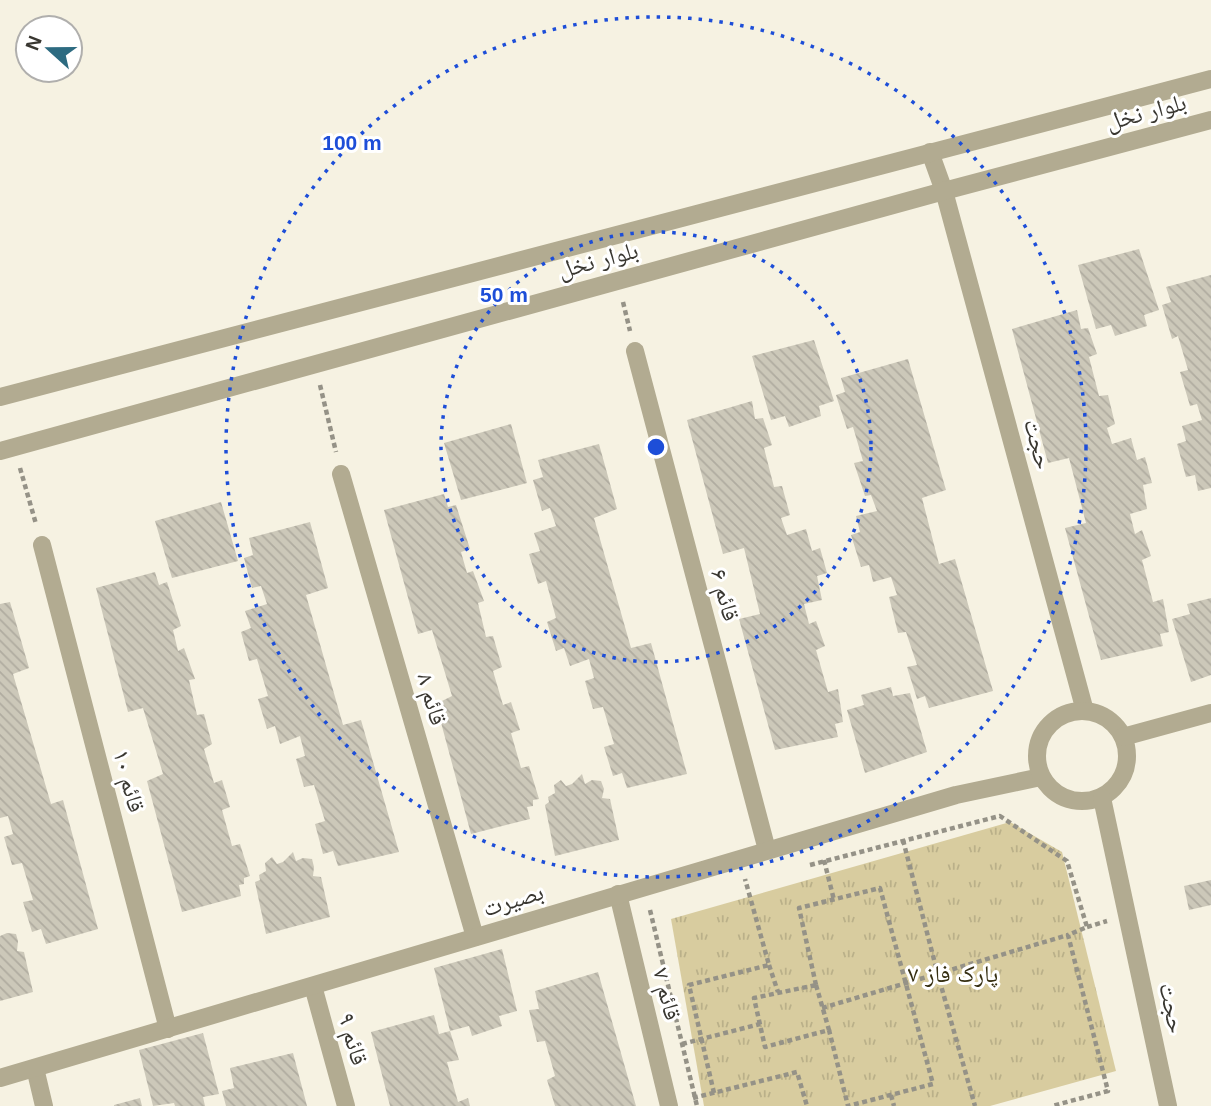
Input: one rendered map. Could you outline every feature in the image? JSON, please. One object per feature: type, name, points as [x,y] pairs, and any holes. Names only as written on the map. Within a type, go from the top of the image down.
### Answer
[{"type":"street","name":"بلوار نخل","points":[[0,397],[1211,79]]},
{"type":"street","name":"بلوار نخل","points":[[7,449],[944,191],[1211,121]]},
{"type":"street","name":"حجت","points":[[930,152],[944,191],[1085,711]]},
{"type":"street","name":"قائم ۶","points":[[635,351],[768,850]]},
{"type":"street","name":"قائم ۸","points":[[341,474],[475,937]]},
{"type":"street","name":"قائم ۱۰","points":[[42,545],[168,1029]]},
{"type":"street","points":[[1085,711],[1108,719],[1123,737],[1127,750],[1127,765],[1114,789],[1102,798],[1074,802],[1049,789],[1041,778],[1037,764],[1040,737],[1059,717],[1085,711]]},
{"type":"street","points":[[1123,737],[1211,713]]},
{"type":"street","name":"بصیرت","points":[[0,1078],[956,795],[1041,778]]},
{"type":"street","name":"حجت","points":[[1102,798],[1168,1106]]},
{"type":"street","name":"قائم ۷","points":[[618,894],[669,1106]]},
{"type":"street","name":"قائم ۹","points":[[313,986],[346,1106]]},
{"type":"street","points":[[36,1068],[44,1106]]},
{"type":"path","points":[[618,280],[635,351]]},
{"type":"path","points":[[315,364],[341,474]]},
{"type":"path","points":[[7,449],[42,545]]},
{"type":"path","points":[[897,813],[975,1106]]},
{"type":"path","points":[[798,868],[1000,816],[1067,861],[1087,927],[822,1009]]},
{"type":"path","points":[[818,836],[834,900]]},
{"type":"path","points":[[741,858],[778,992]]},
{"type":"path","points":[[733,886],[759,879]]},
{"type":"path","points":[[880,888],[933,1084],[848,1106],[799,908],[834,900],[880,888]]},
{"type":"path","points":[[661,907],[649,911],[697,1106]]},
{"type":"path","points":[[1052,1106],[1108,1091],[1068,935]]},
{"type":"path","points":[[714,1093],[689,985],[769,965]]},
{"type":"path","points":[[816,985],[754,998],[765,1047],[829,1030]]},
{"type":"path","points":[[682,1044],[760,1024]]},
{"type":"path","points":[[669,1106],[797,1072],[807,1106]]},
{"type":"path","points":[[891,1095],[894,1106]]},
{"type":"green space","name":"پارک فاز ۷","points":[[1010,822],[1062,852],[1116,1071],[990,1106],[704,1106],[671,919]]},
{"type":"building","points":[[1139,249],[1159,310],[1144,315],[1147,326],[1115,336],[1111,325],[1096,329],[1078,265]]},
{"type":"building","points":[[1211,275],[1211,488],[1198,491],[1195,475],[1186,477],[1177,444],[1186,441],[1182,426],[1202,420],[1197,404],[1190,406],[1180,372],[1188,370],[1178,336],[1172,339],[1162,305],[1171,302],[1166,287]]},
{"type":"building","points":[[1077,310],[1081,329],[1088,328],[1097,354],[1089,357],[1099,396],[1108,395],[1115,424],[1107,428],[1112,444],[1131,438],[1137,460],[1145,457],[1152,483],[1143,485],[1147,509],[1130,514],[1135,534],[1142,530],[1151,556],[1142,560],[1153,602],[1163,599],[1169,632],[1160,634],[1163,646],[1101,660],[1065,528],[1086,523],[1069,458],[1048,463],[1012,329]]},
{"type":"building","points":[[814,340],[834,401],[819,406],[821,416],[789,427],[785,416],[771,420],[752,356]]},
{"type":"building","points":[[908,359],[946,490],[922,498],[939,564],[955,559],[993,691],[929,708],[925,696],[917,699],[907,667],[917,665],[906,632],[898,633],[889,597],[897,595],[891,577],[873,582],[869,565],[861,567],[851,535],[860,532],[856,516],[877,511],[871,495],[865,496],[854,463],[863,461],[853,427],[847,429],[836,395],[845,392],[841,378]]},
{"type":"building","points":[[752,401],[755,419],[763,418],[772,445],[764,448],[774,487],[782,486],[790,515],[781,518],[787,535],[806,529],[812,551],[820,548],[827,573],[817,576],[822,600],[804,604],[809,624],[816,621],[825,646],[816,650],[828,692],[838,689],[843,722],[835,724],[838,737],[775,750],[739,619],[760,614],[744,548],[723,554],[687,420]]},
{"type":"building","points":[[511,424],[527,483],[461,500],[444,443]]},
{"type":"building","points":[[599,444],[617,509],[594,518],[631,648],[651,643],[687,774],[627,788],[622,773],[613,776],[604,747],[614,744],[603,707],[593,709],[585,681],[594,678],[589,659],[570,666],[564,648],[556,651],[547,622],[556,618],[546,581],[538,584],[529,554],[540,551],[534,533],[556,526],[550,508],[542,511],[533,480],[543,477],[538,460]]},
{"type":"building","points":[[444,494],[448,507],[456,505],[470,549],[461,552],[467,573],[473,571],[484,601],[478,603],[486,637],[493,636],[502,667],[493,671],[503,705],[511,702],[520,730],[511,733],[521,768],[529,766],[539,799],[533,800],[533,806],[527,807],[530,819],[471,834],[436,704],[452,696],[432,630],[418,634],[384,510]]},
{"type":"building","points":[[221,502],[238,561],[172,578],[155,521]]},
{"type":"building","points":[[310,522],[328,588],[306,595],[343,725],[361,720],[399,852],[338,866],[333,851],[323,854],[315,824],[325,821],[314,785],[304,787],[296,759],[305,756],[300,736],[280,744],[275,726],[267,729],[258,699],[268,696],[257,659],[249,661],[241,632],[251,628],[245,611],[267,604],[261,586],[252,588],[244,558],[253,555],[249,538]]},
{"type":"building","points":[[155,572],[159,585],[167,582],[181,626],[173,630],[178,651],[184,648],[195,679],[189,680],[197,715],[204,714],[212,744],[204,749],[214,783],[222,780],[230,807],[222,810],[232,846],[240,844],[250,876],[244,878],[244,884],[239,885],[241,896],[182,912],[147,781],[163,774],[143,708],[128,712],[96,588]]},
{"type":"building","points":[[1211,598],[1211,675],[1191,682],[1172,619],[1190,614],[1187,604]]},
{"type":"building","points":[[10,602],[29,668],[13,674],[51,804],[63,800],[98,929],[46,944],[41,929],[32,932],[23,902],[33,900],[22,863],[12,865],[4,837],[13,834],[8,816],[0,818],[0,604]]},
{"type":"building","points":[[891,687],[893,696],[910,693],[927,752],[865,773],[847,710],[864,705],[861,695]]},
{"type":"building","points":[[582,774],[585,784],[592,780],[601,781],[604,789],[602,798],[610,799],[619,840],[555,856],[545,805],[549,802],[548,797],[555,793],[554,785],[561,780],[566,786],[572,784]]},
{"type":"building","points":[[293,852],[296,861],[303,858],[312,859],[313,876],[321,877],[330,917],[266,934],[255,882],[260,880],[259,875],[266,871],[265,863],[272,857],[277,864]]},
{"type":"building","points":[[1211,880],[1211,905],[1189,910],[1184,886]]},
{"type":"building","points":[[7,933],[16,934],[17,951],[24,952],[33,992],[0,1001],[0,936]]},
{"type":"building","points":[[502,949],[517,1011],[499,1016],[502,1026],[472,1036],[469,1026],[450,1031],[434,968]]},
{"type":"building","points":[[598,972],[636,1106],[555,1106],[547,1080],[555,1076],[545,1041],[537,1042],[529,1010],[539,1009],[535,991]]},
{"type":"building","points":[[434,1015],[439,1034],[450,1031],[459,1060],[447,1062],[458,1102],[468,1098],[470,1106],[390,1106],[371,1032]]},
{"type":"building","points":[[203,1033],[219,1094],[203,1097],[205,1106],[175,1106],[174,1103],[153,1106],[139,1050]]},
{"type":"building","points":[[293,1053],[307,1106],[226,1106],[222,1091],[234,1088],[230,1068]]},
{"type":"building","points":[[140,1098],[142,1106],[114,1106],[114,1105]]}]
